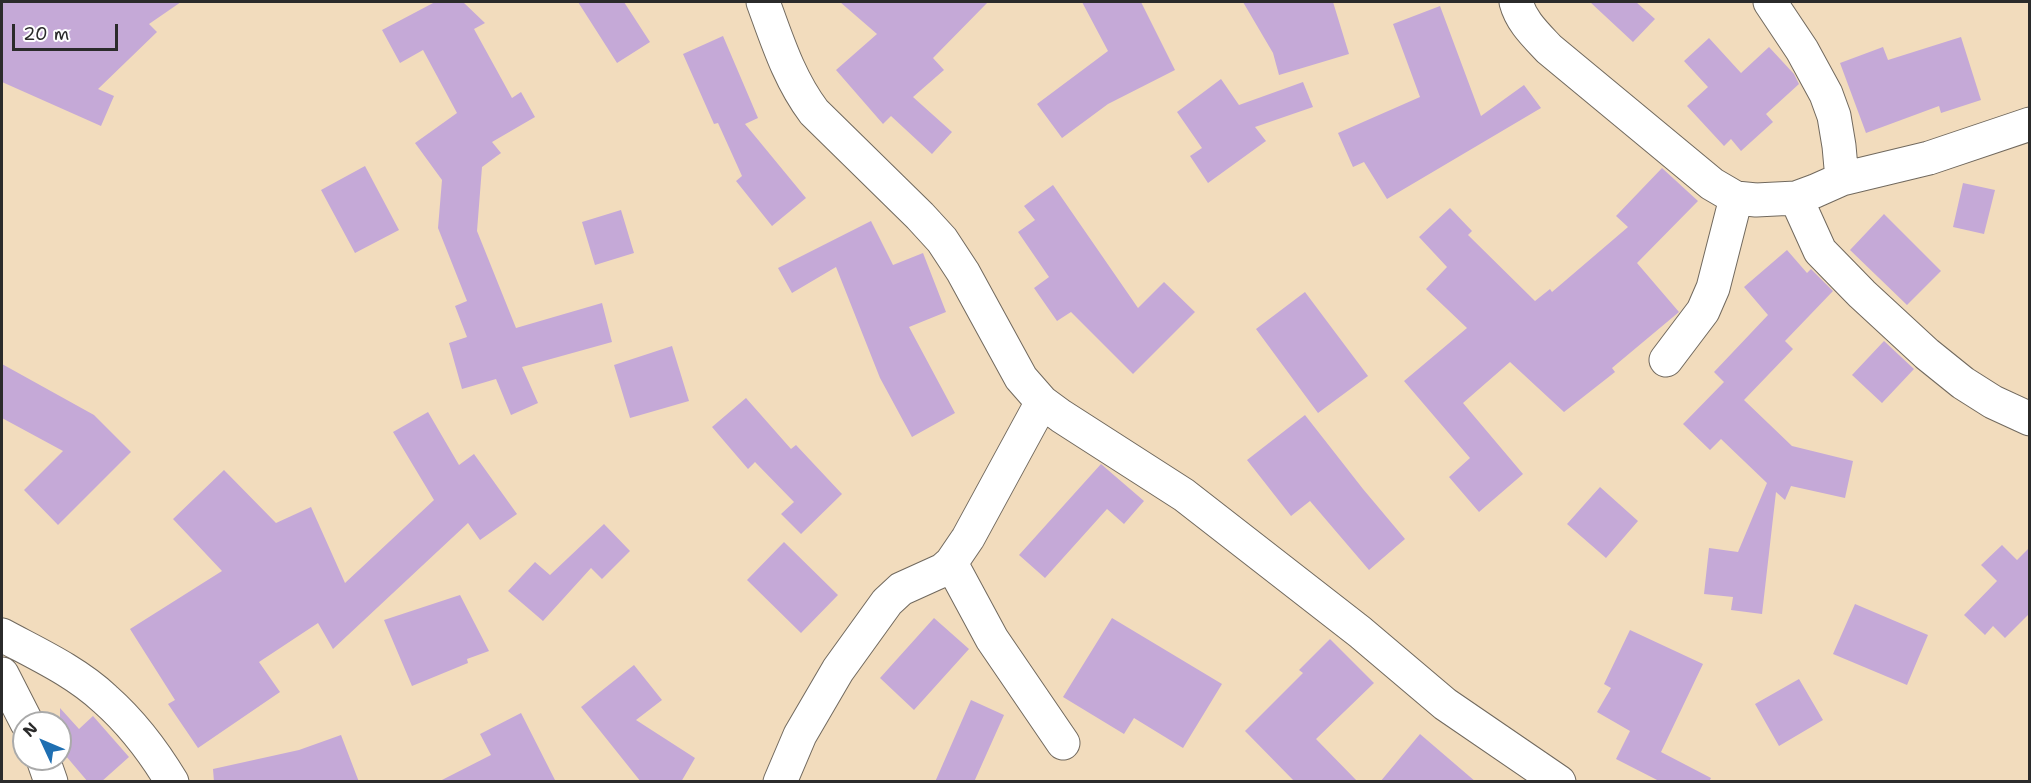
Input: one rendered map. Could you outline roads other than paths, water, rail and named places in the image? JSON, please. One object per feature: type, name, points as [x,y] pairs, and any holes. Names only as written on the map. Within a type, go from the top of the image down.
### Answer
[{"type":"street","points":[[763,2],[793,81],[801,95],[814,112],[942,240],[963,272],[1021,378],[1042,402],[1184,495],[1360,632],[1445,704],[1559,782]]},
{"type":"street","points":[[1516,2],[1518,11],[1527,26],[1549,49],[1712,184],[1736,198],[1756,200],[1796,198],[1842,179],[1929,158],[2030,124]]},
{"type":"street","points":[[1770,2],[1802,50],[1826,94],[1834,116],[1842,179]]},
{"type":"street","points":[[1666,360],[1703,310],[1713,288],[1736,198]]},
{"type":"street","points":[[1796,198],[1820,251],[1862,294],[1927,354],[1963,383],[1993,402],[2030,419]]},
{"type":"street","points":[[780,782],[800,735],[838,670],[887,602],[901,589],[943,570],[951,563],[968,538],[1042,402]]},
{"type":"street","points":[[951,563],[992,639],[1063,743]]},
{"type":"street","points":[[2,635],[58,666],[104,698],[131,726],[172,782]]},
{"type":"street","points":[[2,675],[21,711]]}]
